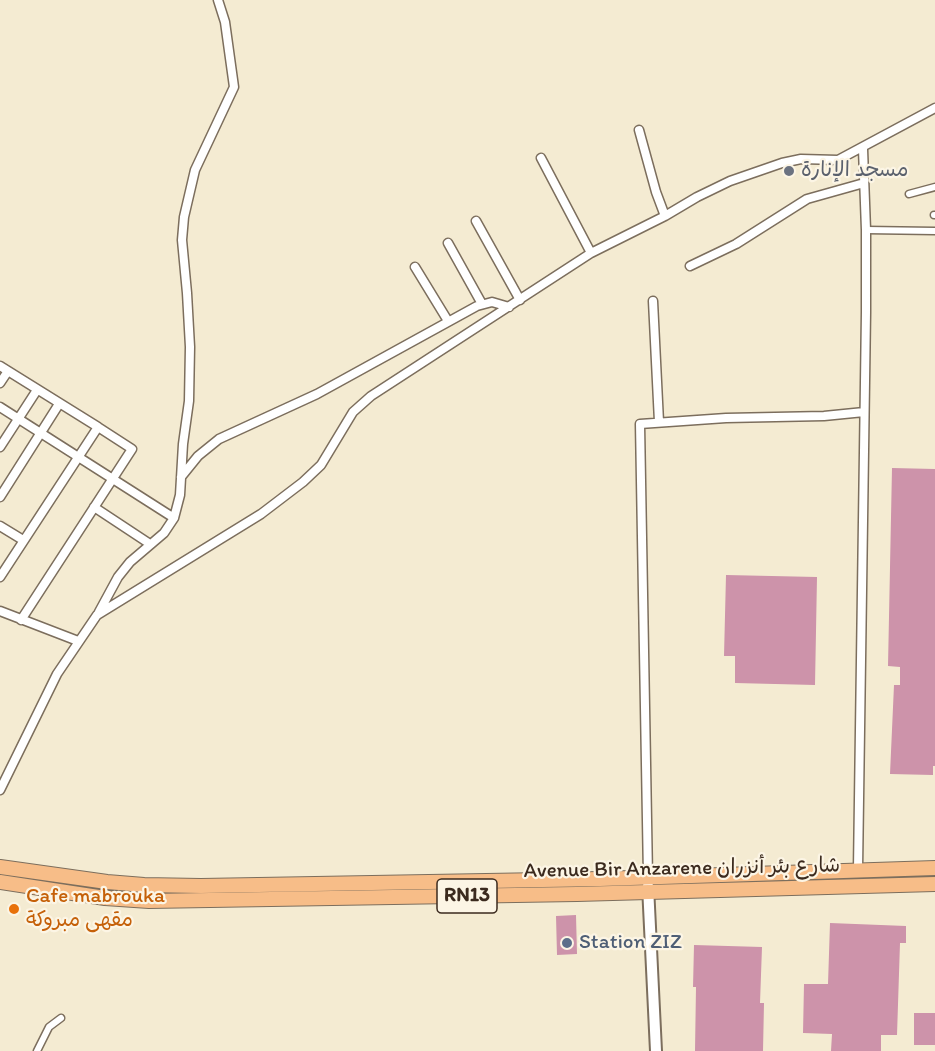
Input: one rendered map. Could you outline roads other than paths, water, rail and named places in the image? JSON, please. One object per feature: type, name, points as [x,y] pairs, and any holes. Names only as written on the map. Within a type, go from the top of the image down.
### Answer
[{"type":"main road","name":"Avenue Bir Anzarene شارع بئر أنزران","points":[[0,867],[107,882],[154,885],[648,877],[935,868]]},
{"type":"main road","name":"Avenue Bir Anzarene شارع بئر أنزران","points":[[0,882],[105,898],[149,901],[935,884]]},
{"type":"street","points":[[0,790],[57,674],[107,600],[118,576],[130,562],[164,533],[174,518],[180,495],[183,444],[189,401],[188,293],[182,240],[184,217],[195,170],[234,87],[225,22],[218,0]]},
{"type":"street","points":[[97,615],[261,514],[321,465],[353,412],[371,396],[591,253],[665,216],[697,197],[761,169],[801,159],[838,160],[935,108]]},
{"type":"street","points":[[639,130],[665,216]]},
{"type":"street","points":[[858,869],[866,230],[863,148]]},
{"type":"street","points":[[541,158],[591,253]]},
{"type":"street","points":[[690,266],[736,244],[807,199],[864,183]]},
{"type":"street","points":[[909,194],[935,187]]},
{"type":"street","points":[[476,221],[520,300]]},
{"type":"street","points":[[866,230],[935,231]]},
{"type":"street","points":[[448,243],[482,304]]},
{"type":"street","points":[[415,267],[448,321]]},
{"type":"street","points":[[653,301],[659,422]]},
{"type":"street","points":[[181,477],[198,456],[219,439],[317,394],[482,304],[492,302],[509,307]]},
{"type":"street","points":[[0,383],[4,369],[132,449],[21,620]]},
{"type":"street","points":[[0,447],[37,390]]},
{"type":"street","points":[[0,497],[59,404]]},
{"type":"street","points":[[0,407],[174,518]]},
{"type":"street","points":[[656,1051],[648,891],[640,424],[864,412]]},
{"type":"street","points":[[0,577],[98,427]]},
{"type":"street","points":[[94,507],[150,544]]},
{"type":"street","points":[[0,526],[23,540]]},
{"type":"street","points":[[0,610],[78,641]]},
{"type":"street","points":[[37,1051],[49,1027],[61,1018]]},
{"type":"place","name":"مسجد الإنارة","points":[[789,171]]},
{"type":"place","name":"Cafe mabrouka مقهى مبروكة","points":[[14,909]]},
{"type":"place","name":"Station ZIZ","points":[[567,943]]}]
